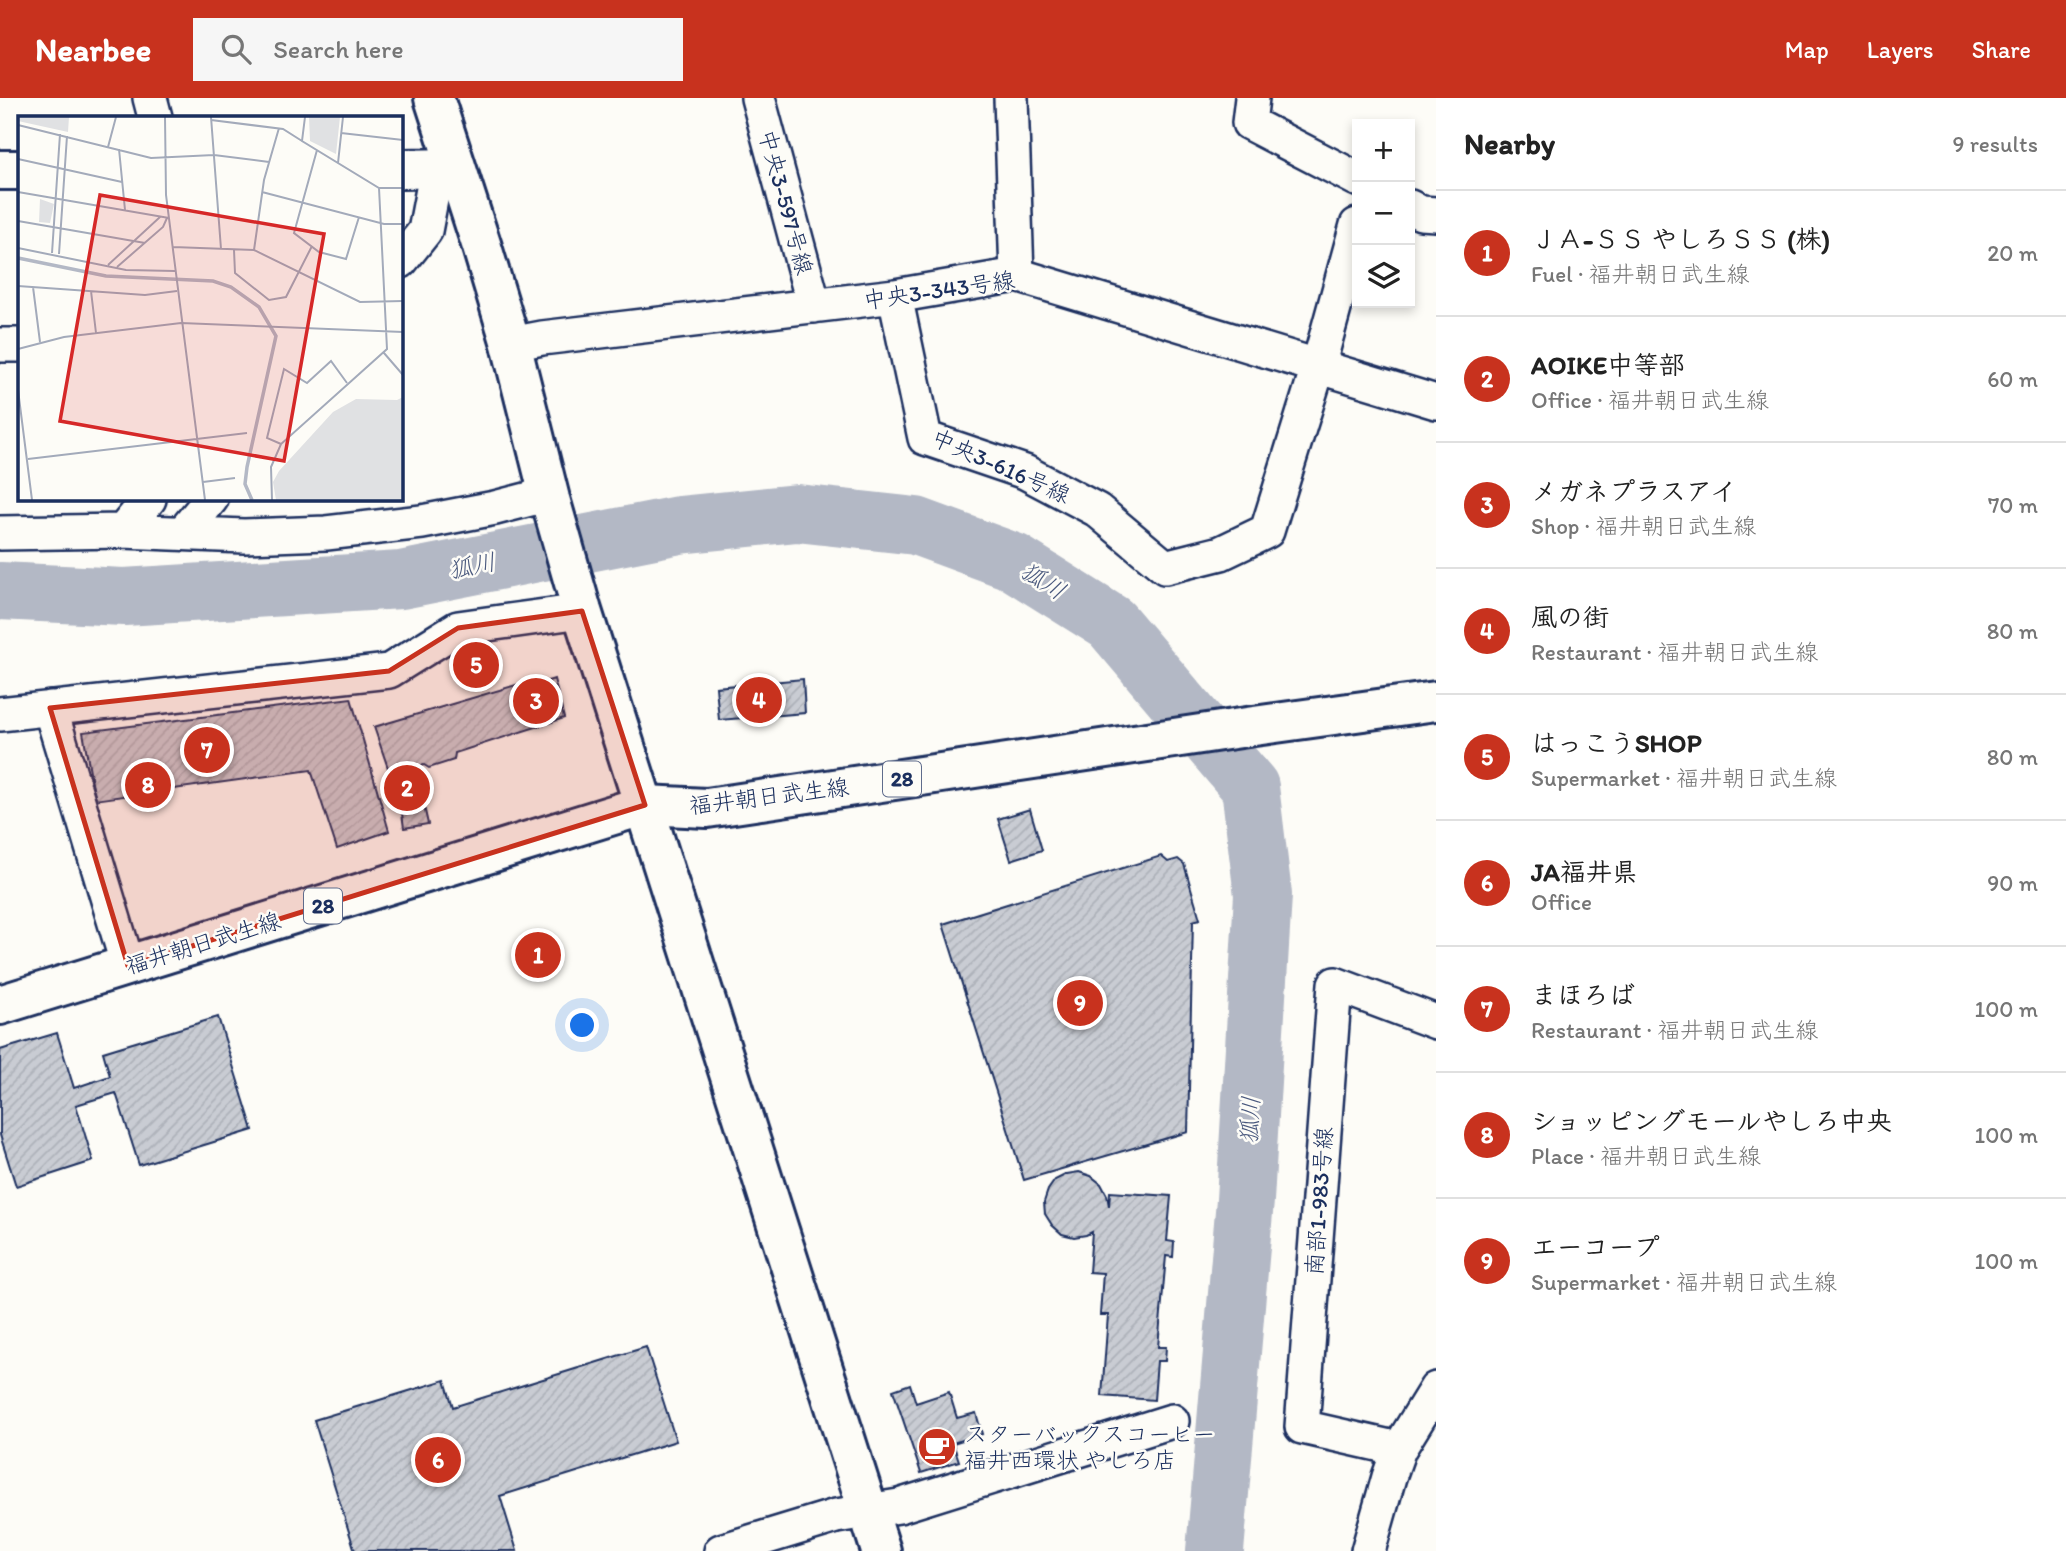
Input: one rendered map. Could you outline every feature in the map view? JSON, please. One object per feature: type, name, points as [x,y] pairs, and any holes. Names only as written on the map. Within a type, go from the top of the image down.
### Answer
[{"type":"street","points":[[150,98],[155,116]]},
{"type":"street","points":[[402,260],[425,231],[434,98]]},
{"type":"street","name":"中央3-597号線","points":[[758,98],[814,306]]},
{"type":"street","points":[[1012,98],[1017,275]]},
{"type":"street","points":[[1251,98],[1249,123],[1352,176]]},
{"type":"street","points":[[431,168],[482,247],[511,344],[582,611],[881,1551]]},
{"type":"street","points":[[0,170],[18,170]]},
{"type":"street","points":[[1415,210],[1436,214]]},
{"type":"street","points":[[1318,367],[1352,243]]},
{"type":"street","name":"中央3-343号線","points":[[511,344],[542,338],[895,296],[1017,275],[1436,402]]},
{"type":"street","name":"中央3-616号線","points":[[895,296],[925,438],[1025,472],[1097,510],[1165,567],[1221,552],[1267,531],[1318,367]]},
{"type":"street","points":[[0,345],[18,345]]},
{"type":"street","points":[[0,533],[123,531],[244,536],[326,533],[422,522],[549,495]]},
{"type":"street","points":[[123,531],[148,500]]},
{"type":"street","points":[[183,533],[210,500]]},
{"type":"street","points":[[0,713],[389,671],[458,628],[582,611]]},
{"type":"street","name":"福井朝日武生線","points":[[0,1005],[645,806],[707,808],[1436,701]]},
{"type":"street","points":[[50,708],[128,966]]},
{"type":"street","name":"南部1-983号線","points":[[1399,1449],[1302,1427],[1335,984],[1436,1022]]},
{"type":"street","points":[[1368,1551],[1399,1449],[1436,1389]]},
{"type":"street","points":[[721,1551],[836,1516],[899,1506],[1172,1421]]},
{"type":"highlighted area","points":[[582,611],[645,805],[128,966],[50,708],[389,671],[458,628]]},
{"type":"building","points":[[554,679],[564,718],[455,753],[454,760],[429,768],[424,765],[415,767],[428,824],[404,828],[401,806],[374,727],[533,680],[535,685]]},
{"type":"building","points":[[803,679],[805,713],[719,720],[716,687]]},
{"type":"building","points":[[351,698],[389,831],[337,849],[311,770],[95,800],[83,732]]},
{"type":"building","points":[[1030,809],[1042,850],[1011,860],[998,819]]},
{"type":"building","points":[[1161,856],[1168,862],[1178,859],[1184,864],[1200,919],[1193,921],[1188,1132],[1024,1180],[943,924]]},
{"type":"building","points":[[218,1017],[253,1130],[139,1165],[116,1093],[76,1105],[93,1161],[16,1186],[0,1135],[0,1050],[57,1033],[74,1088],[110,1076],[103,1052]]},
{"type":"building","points":[[1079,1172],[1091,1176],[1101,1184],[1109,1206],[1110,1192],[1171,1196],[1167,1241],[1174,1242],[1173,1257],[1166,1256],[1158,1347],[1166,1347],[1165,1361],[1157,1361],[1154,1400],[1102,1396],[1108,1315],[1100,1315],[1103,1273],[1089,1272],[1092,1232],[1074,1237],[1062,1234],[1045,1214],[1044,1202],[1055,1180]]},
{"type":"building","points":[[646,1347],[676,1441],[500,1496],[517,1551],[355,1551],[314,1420],[445,1380],[453,1407]]},
{"type":"building","points":[[910,1384],[916,1403],[949,1392],[957,1418],[976,1413],[982,1434],[953,1443],[959,1461],[921,1473],[893,1390]]},
{"type":"waterway","name":"狐川","points":[[0,591],[124,597],[401,580],[679,525],[797,513],[916,526],[1014,562],[1111,623],[1250,787],[1263,895],[1245,1200],[1215,1551]]},
{"type":"place","name":"はっこうSHOP","points":[[476,665]]},
{"type":"place","name":"風の街","points":[[759,700]]},
{"type":"place","name":"メガネプラスアイ","points":[[536,701]]},
{"type":"place","name":"まほろば","points":[[207,750]]},
{"type":"place","name":"ショッピングモールやしろ中央","points":[[148,785]]},
{"type":"place","name":"AOIKE中等部","points":[[407,788]]},
{"type":"place","name":"ＪＡ-ＳＳ やしろＳＳ (株)","points":[[538,955]]},
{"type":"place","name":"エーコープ","points":[[1080,1003]]},
{"type":"place","name":"スターバックスコーヒー 福井西環状 やしろ店","points":[[937,1447]]},
{"type":"place","name":"JA福井県","points":[[438,1460]]}]
